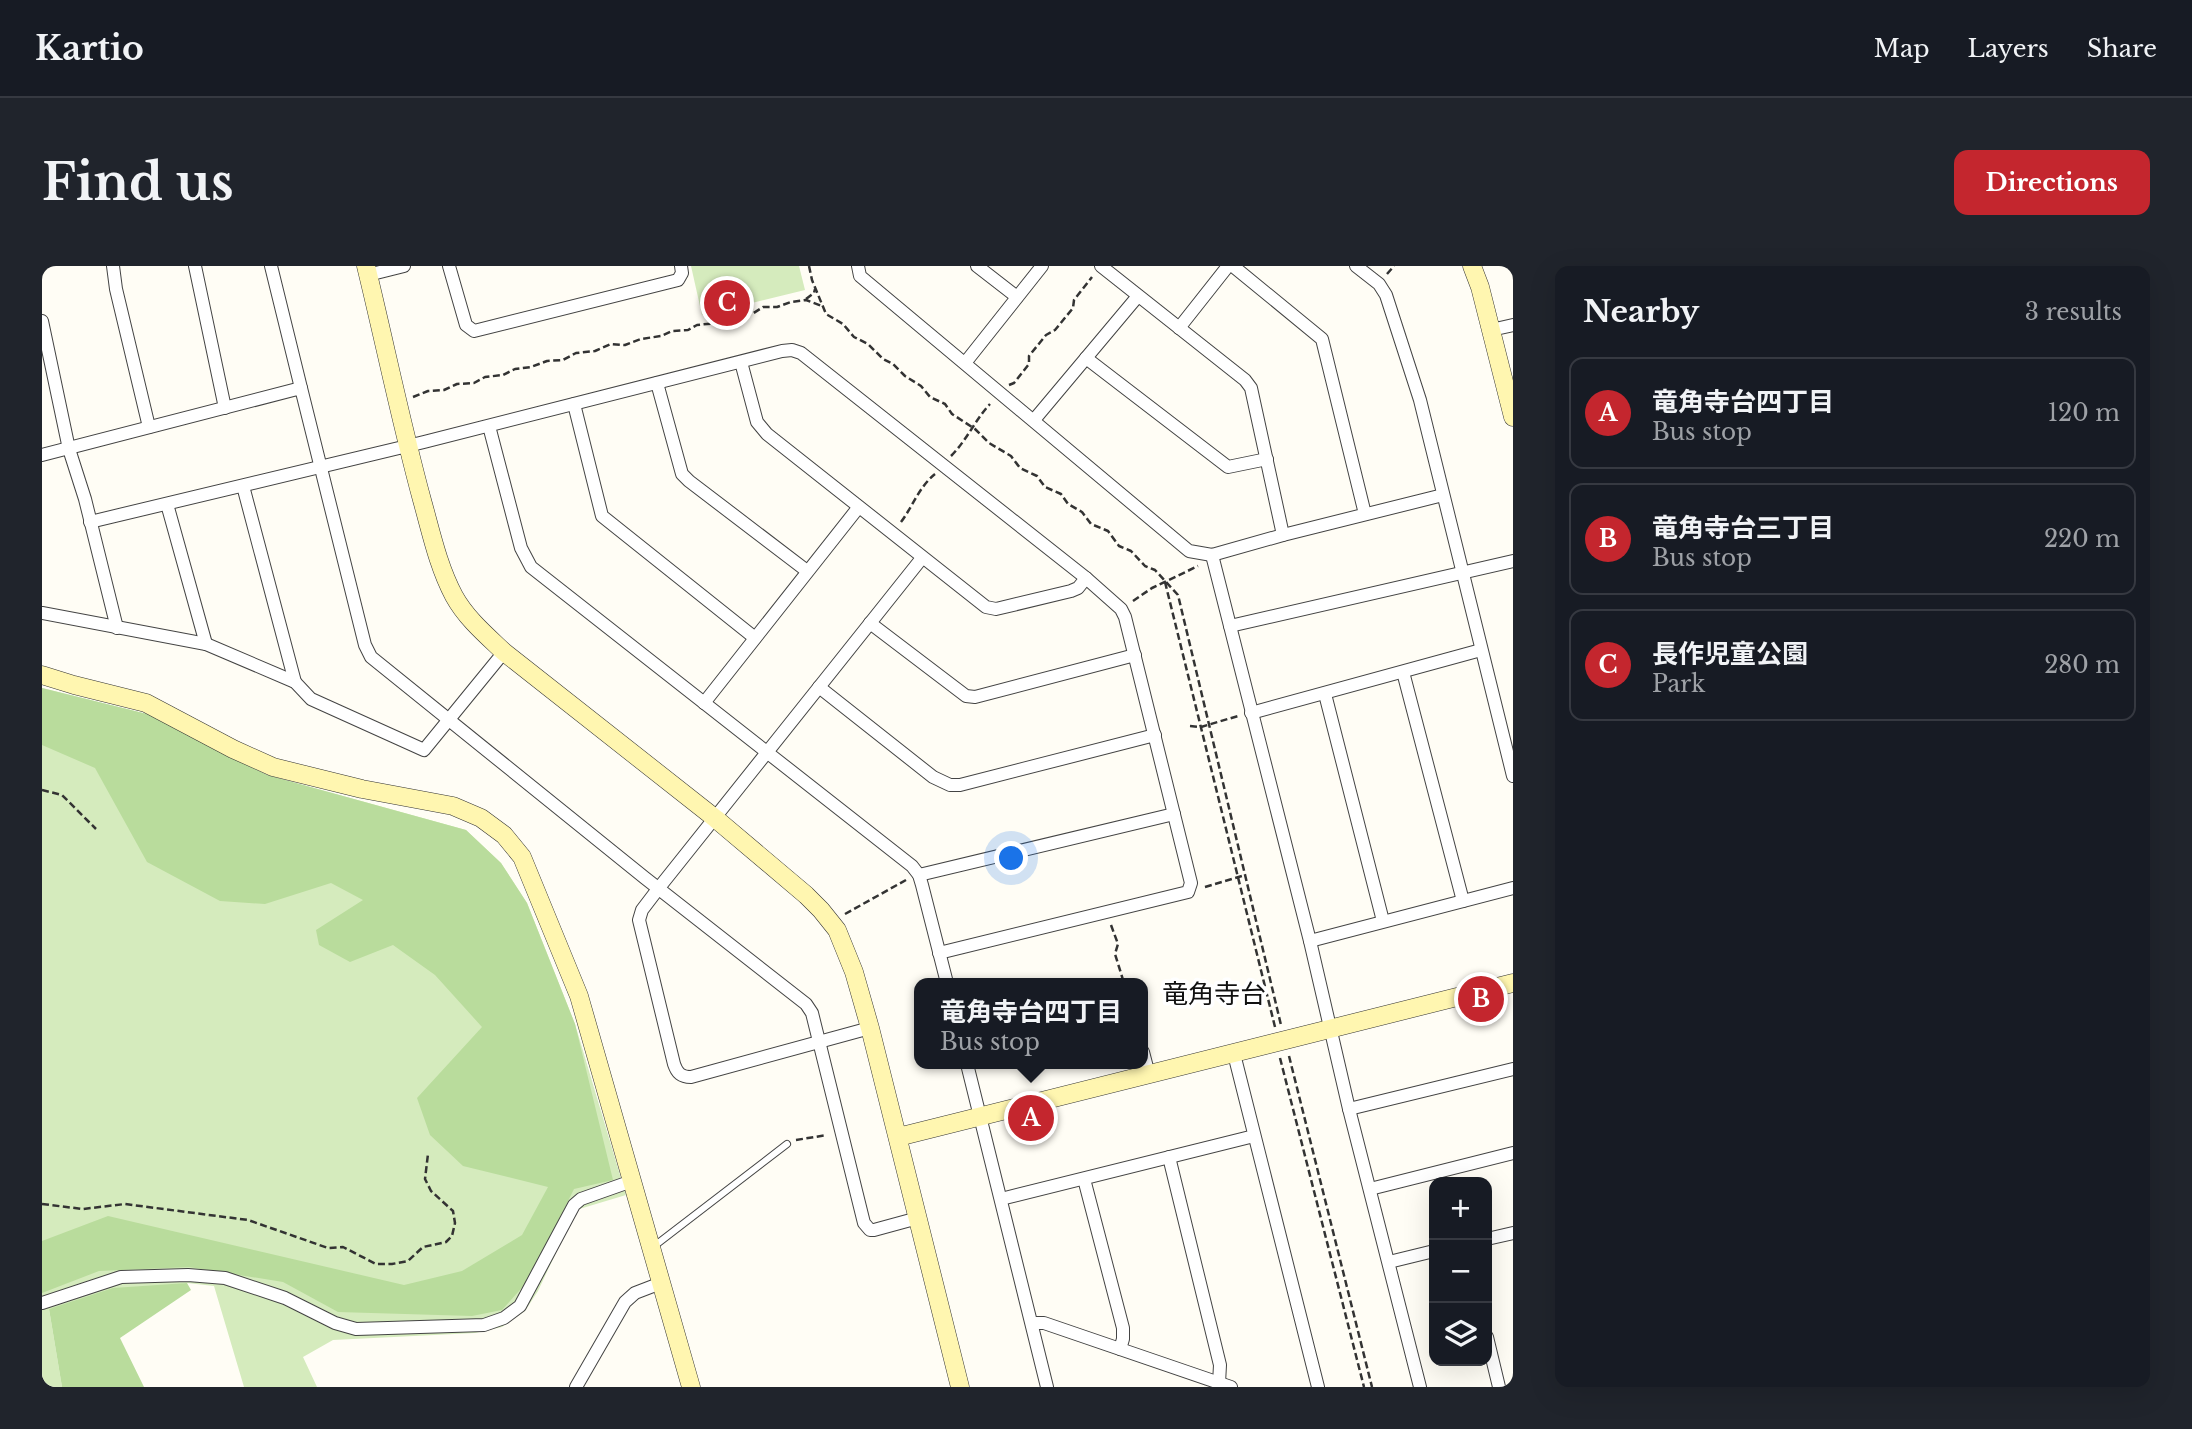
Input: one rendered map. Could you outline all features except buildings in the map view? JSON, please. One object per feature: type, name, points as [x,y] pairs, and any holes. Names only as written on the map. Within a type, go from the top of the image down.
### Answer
[{"type":"street","points":[[113,266],[149,427]]},
{"type":"street","points":[[195,266],[225,408]]},
{"type":"street","points":[[271,266],[367,652],[448,721],[806,1004],[812,1013],[864,1223],[870,1230],[874,1230],[918,1218]]},
{"type":"street","points":[[404,266],[367,271],[408,446],[439,559],[452,591],[467,615],[504,652],[716,818],[806,895],[837,930],[848,955],[870,1028],[960,1387]]},
{"type":"street","points":[[450,266],[466,325],[474,331],[678,280],[682,272],[681,266]]},
{"type":"street","points":[[858,266],[860,276],[1189,551],[1212,555],[1443,495]]},
{"type":"street","points":[[976,266],[1017,298]]},
{"type":"street","points":[[965,363],[1042,266]]},
{"type":"street","points":[[1101,266],[1251,388],[1283,535]]},
{"type":"street","points":[[1179,328],[1231,266],[1322,339],[1364,514]]},
{"type":"street","points":[[1356,266],[1379,284],[1386,295],[1420,400],[1513,776]]},
{"type":"street","points":[[1472,266],[1513,417]]},
{"type":"street","points":[[1034,420],[1138,296]]},
{"type":"street","points":[[42,321],[69,449],[117,628]]},
{"type":"street","points":[[1491,330],[1513,325]]},
{"type":"street","points":[[90,522],[489,426],[782,351],[801,353],[1086,578],[1121,609],[1135,655],[1191,883],[1188,892],[939,953]]},
{"type":"street","points":[[1086,358],[1228,467],[1267,459]]},
{"type":"street","points":[[741,362],[761,428],[991,610],[1071,591],[1086,578]]},
{"type":"street","points":[[657,383],[682,474],[807,571]]},
{"type":"street","points":[[42,455],[301,388]]},
{"type":"street","points":[[574,404],[603,516],[755,638]]},
{"type":"street","points":[[489,426],[521,548],[531,567],[912,866],[919,875],[946,978]]},
{"type":"street","points":[[243,486],[295,682]]},
{"type":"street","points":[[167,504],[206,644]]},
{"type":"street","points":[[704,703],[859,508]]},
{"type":"street","points":[[1212,555],[1420,1387]]},
{"type":"street","points":[[870,1028],[691,1077],[680,1075],[674,1064],[639,920],[642,910],[658,889],[922,558]]},
{"type":"street","points":[[1230,626],[1513,561]]},
{"type":"street","points":[[42,613],[206,644],[295,682],[311,699],[424,750],[504,652]]},
{"type":"street","points":[[870,623],[966,696],[975,697],[1135,655]]},
{"type":"street","points":[[1251,713],[1481,650]]},
{"type":"street","points":[[1403,672],[1463,901]]},
{"type":"street","points":[[42,675],[146,703],[233,749],[273,766],[362,789],[453,806],[481,818],[504,835],[522,857],[579,996],[691,1387]]},
{"type":"street","points":[[819,687],[933,777],[950,785],[960,785],[1155,735]]},
{"type":"street","points":[[1325,694],[1383,921]]},
{"type":"street","points":[[919,875],[1174,814]]},
{"type":"street","points":[[1310,941],[1513,888]]},
{"type":"street","points":[[898,1137],[1513,983]]},
{"type":"street","points":[[1234,1054],[1318,1387]]},
{"type":"street","points":[[968,1069],[1047,1387]]},
{"type":"street","points":[[1147,1069],[1149,1075]]},
{"type":"street","points":[[1349,1109],[1513,1069]]},
{"type":"street","points":[[1001,1199],[1254,1136]]},
{"type":"street","points":[[1370,1189],[1513,1153]]},
{"type":"street","points":[[1169,1157],[1225,1385]]},
{"type":"street","points":[[1084,1179],[1123,1328],[1124,1339],[1120,1349]]},
{"type":"street","points":[[42,1303],[121,1277],[188,1275],[225,1278],[285,1298],[335,1323],[356,1329],[484,1325],[504,1318],[520,1306],[574,1205],[581,1199],[632,1181]]},
{"type":"street","points":[[1492,1238],[1513,1233]]},
{"type":"street","points":[[1389,1262],[1429,1252]]},
{"type":"street","points":[[576,1387],[625,1302],[635,1293],[661,1283]]},
{"type":"street","points":[[1033,1323],[1044,1323],[1225,1385]]},
{"type":"street","points":[[1492,1358],[1499,1387]]},
{"type":"lane","points":[[650,1249],[790,1143]]},
{"type":"path","points":[[809,266],[826,314],[844,324],[854,337],[868,344],[883,359],[917,383],[930,397],[945,404],[956,417],[975,429],[998,450],[1011,456],[1020,468],[1037,476],[1045,487],[1061,494],[1068,504],[1082,512],[1091,524],[1108,531],[1119,546],[1131,551],[1145,566],[1155,570],[1178,595],[1282,1028]]},
{"type":"path","points":[[802,301],[814,293],[816,286]]},
{"type":"path","points":[[407,398],[428,391],[444,390],[457,384],[474,383],[485,377],[503,375],[515,369],[531,368],[547,361],[563,360],[576,353],[595,351],[611,344],[625,345],[672,331],[684,331],[702,323],[717,323],[734,315],[752,314],[763,307],[777,307],[802,301],[822,306]]},
{"type":"path","points":[[1121,609],[1165,582],[1201,565]]},
{"type":"path","points":[[1165,582],[1275,1030]]},
{"type":"path","points":[[1190,726],[1201,727],[1251,713]]},
{"type":"path","points":[[42,790],[62,795],[96,829]]},
{"type":"path","points":[[842,917],[876,895],[919,875]]},
{"type":"path","points":[[1191,889],[1245,875]]},
{"type":"path","points":[[1107,912],[1118,944],[1115,954],[1122,978]]},
{"type":"path","points":[[1287,1051],[1372,1387]]},
{"type":"path","points":[[1279,1054],[1364,1387]]},
{"type":"path","points":[[790,1143],[834,1133]]},
{"type":"path","points":[[42,1204],[83,1209],[125,1204],[247,1220],[328,1248],[343,1247],[376,1264],[391,1264],[408,1261],[423,1247],[446,1242],[452,1236],[455,1223],[453,1211],[431,1191],[425,1180],[428,1154]]},
{"type":"green space","points":[[691,266],[799,266],[805,290],[702,315]]},
{"type":"green space","points":[[42,688],[147,714],[267,775],[466,830],[501,863],[527,903],[575,1024],[626,1195],[576,1210],[538,1291],[525,1311],[502,1327],[475,1333],[333,1340],[303,1357],[317,1387],[244,1387],[214,1286],[187,1283],[49,1309],[62,1387],[42,1387]]},
{"type":"green space","points":[[42,688],[147,714],[267,775],[466,830],[501,863],[527,903],[575,1024],[613,1180],[574,1189],[528,1281],[502,1310],[472,1316],[338,1312],[283,1282],[189,1267],[99,1271],[42,1293],[42,1241],[108,1216],[404,1285],[462,1271],[522,1235],[548,1187],[463,1166],[430,1135],[417,1098],[482,1027],[435,975],[393,945],[350,962],[319,945],[316,930],[363,900],[331,883],[265,904],[220,901],[147,862],[95,768],[42,745]]},
{"type":"green space","points":[[187,1283],[191,1290],[120,1338],[144,1387],[62,1387],[49,1309],[113,1288]]},
{"type":"place","name":"長作児童公園","points":[[727,303]]},
{"type":"place","name":"竜角寺台三丁目","points":[[1481,999]]},
{"type":"place","name":"竜角寺台四丁目","points":[[1031,1118]]},
{"type":"district","name":"竜角寺台","points":[[1214,994]]}]
